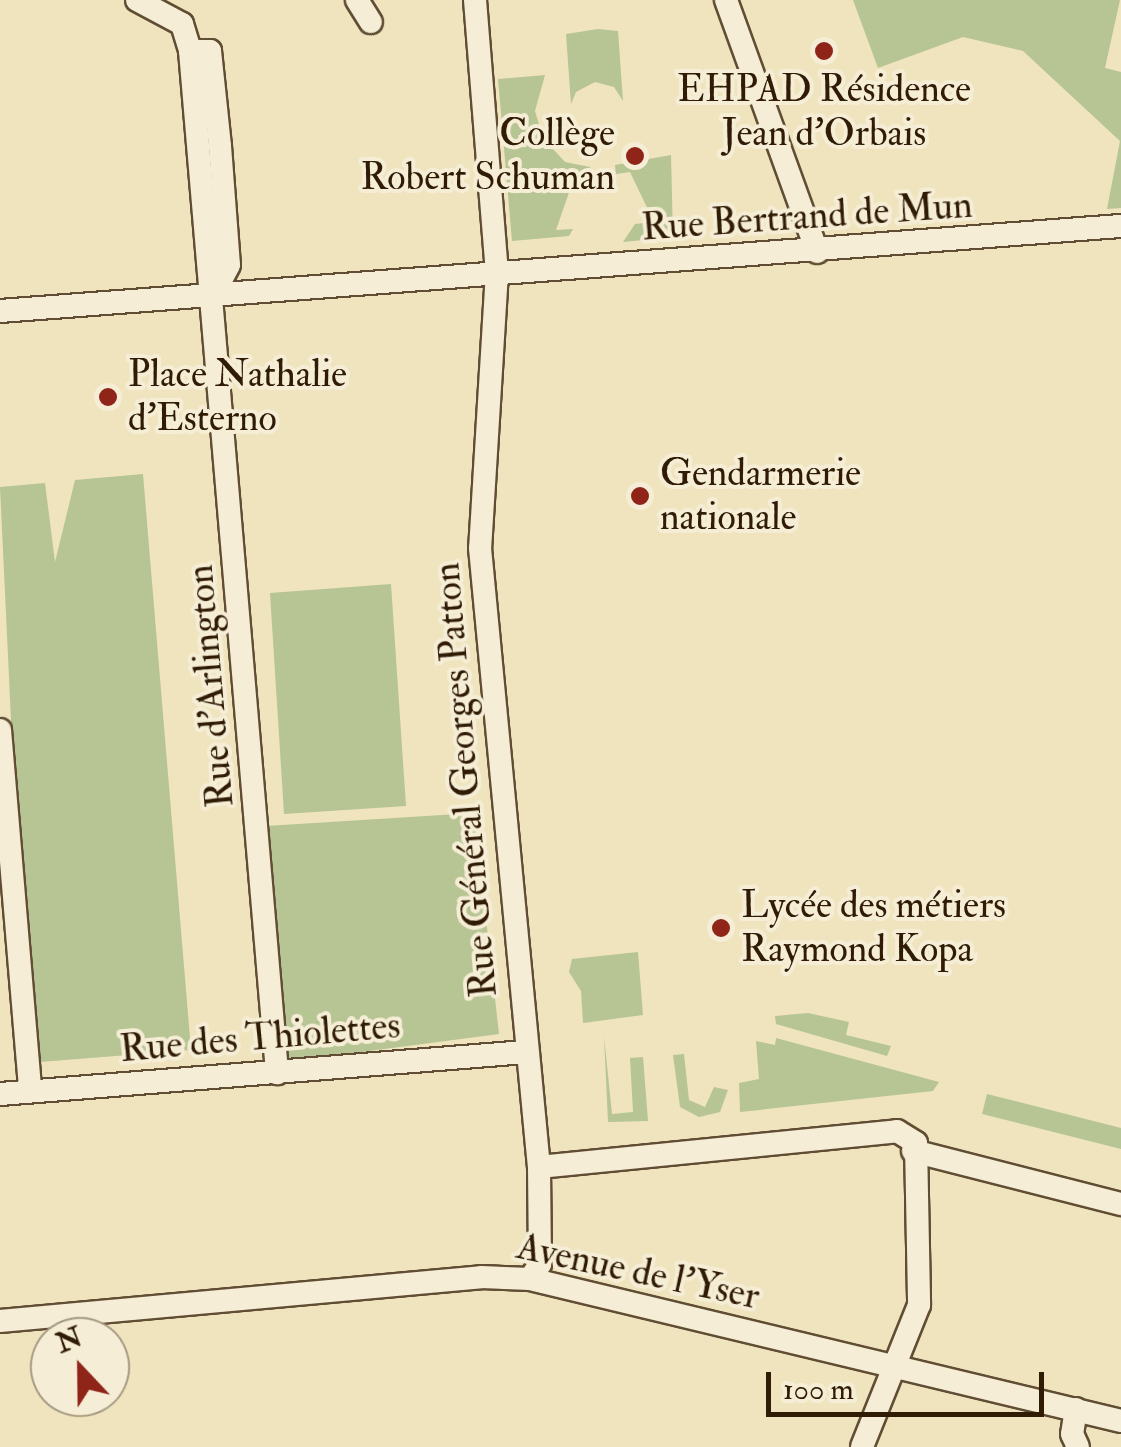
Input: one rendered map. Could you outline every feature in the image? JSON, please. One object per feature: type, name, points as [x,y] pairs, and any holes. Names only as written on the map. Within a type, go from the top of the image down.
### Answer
[{"type":"street","name":"Rue d'Arlington","points":[[137,0],[182,24],[190,51],[203,258],[214,293],[277,1073]]},
{"type":"street","points":[[357,0],[371,22]]},
{"type":"street","name":"Rue Général Georges Patton","points":[[475,0],[498,272],[480,548],[539,1167],[540,1264],[530,1279]]},
{"type":"street","points":[[726,0],[817,252]]},
{"type":"street","name":"Rue Bertrand de Mun","points":[[0,312],[1121,226]]},
{"type":"street","points":[[0,730],[6,869],[30,1092]]},
{"type":"street","name":"Rue des Thiolettes","points":[[0,1094],[526,1052]]},
{"type":"street","points":[[539,1167],[897,1131],[916,1143],[913,1151],[919,1305],[862,1447]]},
{"type":"street","points":[[913,1151],[1121,1204]]},
{"type":"street","name":"Avenue de l'Yser","points":[[0,1321],[480,1277],[530,1279],[894,1362],[1121,1421]]},
{"type":"street","points":[[1076,1409],[1072,1434],[1078,1447]]},
{"type":"green space","points":[[853,0],[1120,0],[1105,68],[1121,72],[1121,208],[1107,209],[1120,141],[1023,51],[963,37],[878,68]]},
{"type":"green space","points":[[598,29],[618,31],[623,101],[614,87],[595,82],[576,92],[571,104],[566,34]]},
{"type":"green space","points":[[545,75],[535,111],[543,138],[565,162],[590,167],[591,175],[574,178],[556,230],[573,229],[569,236],[512,241],[498,79]]},
{"type":"green space","points":[[671,155],[673,237],[623,242],[635,224],[654,222],[630,172],[616,174],[615,165]]},
{"type":"green space","points":[[143,474],[191,1050],[40,1062],[18,868],[0,487],[45,483],[55,562],[75,480]]},
{"type":"green space","points":[[391,584],[406,806],[284,814],[270,593]]},
{"type":"green space","points":[[474,813],[499,1034],[285,1062],[266,826]]},
{"type":"green space","points":[[638,952],[643,1015],[583,1023],[581,991],[569,972],[572,959]]},
{"type":"green space","points":[[808,1013],[849,1022],[846,1035],[891,1046],[887,1056],[776,1024],[775,1016]]},
{"type":"green space","points":[[604,1036],[612,1114],[633,1112],[630,1058],[643,1057],[648,1121],[608,1122]]},
{"type":"green space","points":[[776,1038],[939,1082],[933,1091],[740,1112],[739,1083],[759,1079],[756,1041],[775,1045]]},
{"type":"green space","points":[[684,1054],[689,1100],[705,1107],[714,1087],[728,1090],[720,1112],[699,1117],[680,1107],[673,1055]]},
{"type":"green space","points":[[987,1094],[1121,1128],[1121,1149],[982,1114]]},
{"type":"place","name":"EHPAD Résidence Jean d'Orbais","points":[[824,51]]},
{"type":"place","name":"Collège Robert Schuman","points":[[635,156]]},
{"type":"place","name":"Place Nathalie d'Esterno","points":[[108,397]]},
{"type":"place","name":"Gendarmerie nationale","points":[[640,496]]},
{"type":"place","name":"Lycée des métiers Raymond Kopa","points":[[721,928]]}]
